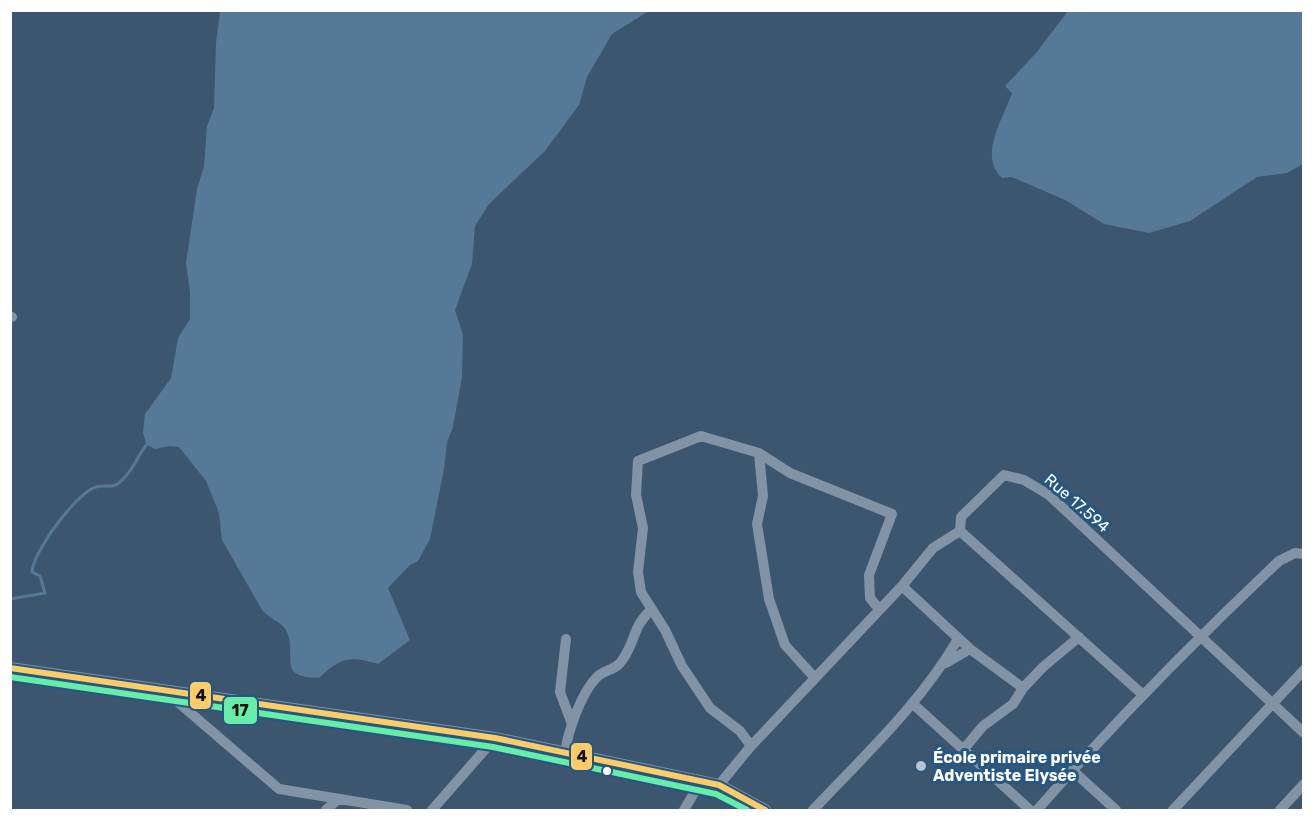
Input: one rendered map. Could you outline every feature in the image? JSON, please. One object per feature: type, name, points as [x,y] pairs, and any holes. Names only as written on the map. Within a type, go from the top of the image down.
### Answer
[{"type":"street","points":[[751,746],[740,731],[710,708],[682,666],[639,584],[643,528],[636,495],[638,461],[700,436],[759,453],[790,473],[892,514],[869,575],[870,598],[879,609]]},
{"type":"street","points":[[759,453],[763,495],[757,524],[769,599],[785,645],[815,678]]},
{"type":"street","name":"Rue 17.594","points":[[960,531],[961,517],[1000,478],[1008,475],[1024,480],[1049,495],[1304,733]]},
{"type":"street","points":[[719,785],[751,746],[902,586],[933,548],[960,531],[1142,694]]},
{"type":"street","points":[[1037,810],[1142,694],[1199,637],[1279,561],[1288,555],[1303,554]]},
{"type":"street","points":[[902,586],[958,639],[1023,688]]},
{"type":"street","points":[[565,753],[572,724],[597,678],[617,668],[632,644],[634,628],[652,609]]},
{"type":"street","points":[[963,750],[983,726],[1013,704],[1023,688],[1079,637]]},
{"type":"street","points":[[566,639],[560,692],[572,724]]},
{"type":"street","points":[[813,810],[912,703],[943,665],[958,639]]},
{"type":"street","points":[[943,665],[970,649]]},
{"type":"street","points":[[10,668],[495,738],[719,785],[765,810]]},
{"type":"street","points":[[1173,810],[1304,670]]},
{"type":"street","points":[[165,691],[279,789],[407,810]]},
{"type":"street","points":[[912,703],[1030,810]]},
{"type":"street","points":[[432,810],[495,738]]},
{"type":"street","points":[[1072,770],[1116,810]]},
{"type":"street","points":[[684,810],[701,781]]},
{"type":"street","points":[[1280,810],[1304,784]]},
{"type":"street","points":[[326,810],[338,800]]},
{"type":"water","points":[[220,11],[649,11],[612,34],[587,77],[579,105],[545,151],[489,204],[475,226],[472,264],[455,310],[463,335],[462,377],[453,427],[447,442],[430,539],[418,561],[410,565],[388,588],[410,640],[378,664],[353,659],[346,660],[319,678],[306,677],[293,670],[287,632],[262,610],[222,540],[219,513],[206,481],[179,447],[155,449],[146,444],[143,432],[145,414],[171,378],[178,338],[190,319],[190,292],[186,263],[197,189],[204,166],[207,126],[214,108],[216,43]]},
{"type":"water","points":[[1068,11],[1303,11],[1303,164],[1287,173],[1257,177],[1190,221],[1149,233],[1104,224],[1065,200],[1012,177],[1002,178],[995,169],[992,148],[1012,93],[1005,86],[1036,53]]},
{"type":"waterway","points":[[10,599],[45,593],[40,576],[32,572],[34,563],[47,538],[67,511],[88,492],[96,487],[113,486],[120,482],[149,442]]},
{"type":"transit line","name":"4","points":[[10,668],[495,738],[719,785],[765,810]]},
{"type":"transit line","name":"17","points":[[10,677],[493,747],[716,794],[747,810]]},
{"type":"place","name":"École primaire privée Adventiste Elysée","points":[[921,766]]}]
